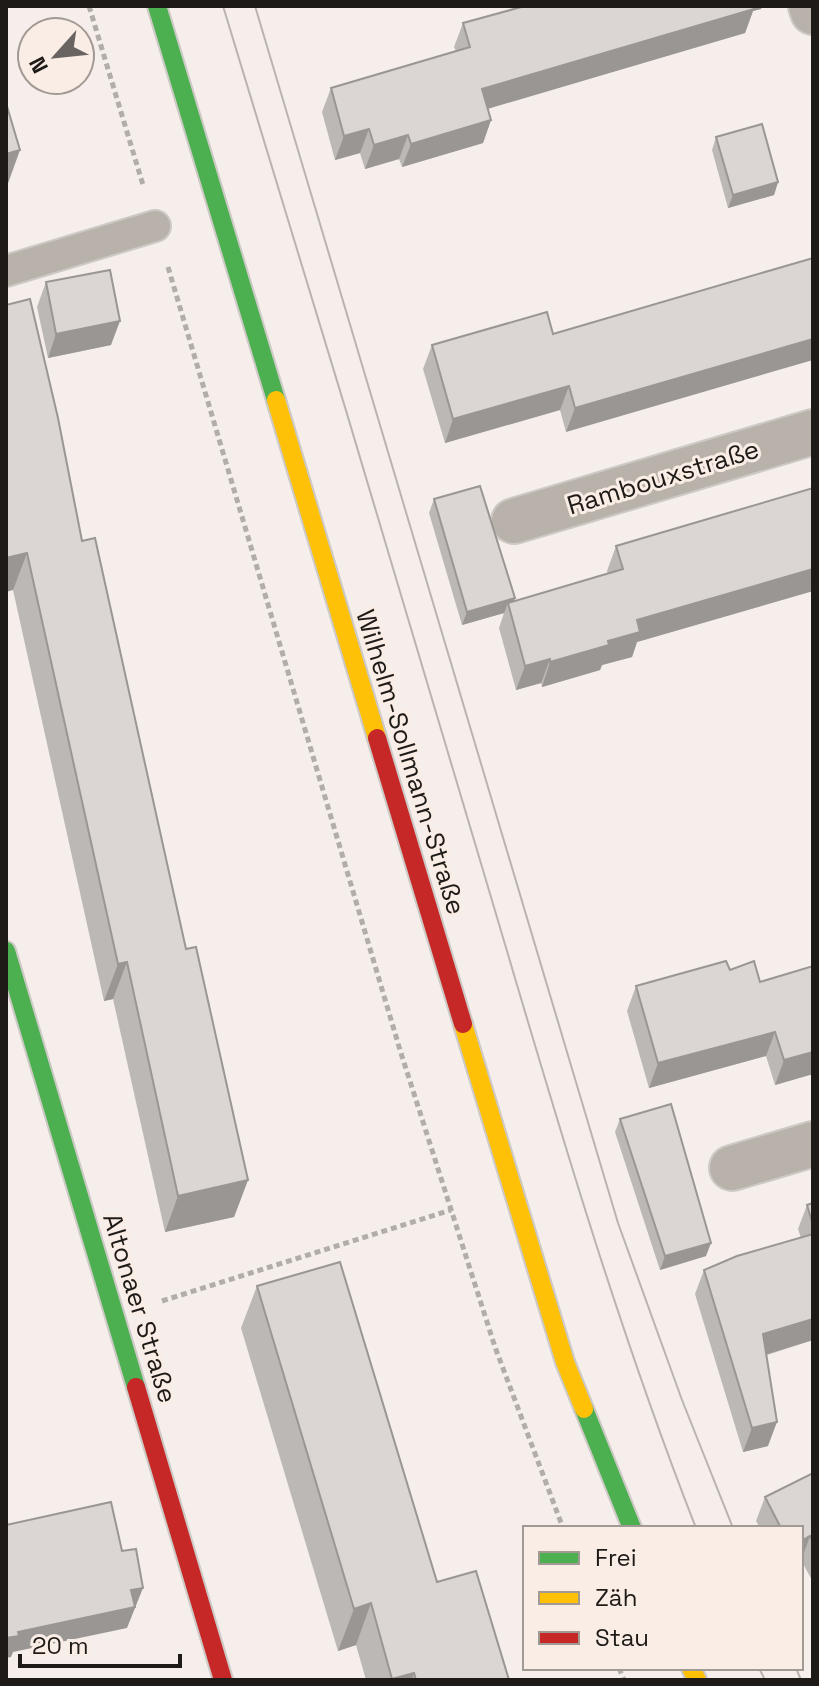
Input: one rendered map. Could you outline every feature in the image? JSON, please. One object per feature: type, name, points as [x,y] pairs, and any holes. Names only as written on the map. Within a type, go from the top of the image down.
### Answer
[{"type":"street","name":"Wilhelm-Sollmann-Straße","points":[[157,6],[565,1362],[631,1526]]},
{"type":"street","points":[[811,6],[813,12]]},
{"type":"street","name":"Rambouxstraße","points":[[514,521],[813,432]]},
{"type":"street","name":"Altonaer Straße","points":[[6,951],[16,1014],[115,1316],[223,1680]]},
{"type":"street","points":[[732,1168],[813,1144]]},
{"type":"lane","points":[[6,271],[155,226]]},
{"type":"path","points":[[89,6],[395,1035],[495,1347],[562,1526]]},
{"type":"path","points":[[115,1316],[451,1210]]},
{"type":"building","points":[[525,6],[753,6],[754,9],[482,89],[491,120],[411,144],[408,135],[374,145],[369,129],[344,136],[331,88],[470,47],[463,23]]},
{"type":"building","points":[[6,103],[20,150],[6,154]]},
{"type":"building","points":[[762,124],[778,182],[733,195],[716,137]]},
{"type":"building","points":[[813,258],[813,339],[575,408],[569,386],[453,419],[432,345],[547,312],[553,334]]},
{"type":"building","points":[[110,270],[120,321],[56,334],[46,282]]},
{"type":"building","points":[[30,299],[82,541],[95,538],[186,949],[196,947],[248,1180],[178,1196],[127,962],[118,964],[27,553],[6,558],[6,305]]},
{"type":"building","points":[[480,486],[515,598],[467,612],[434,499]]},
{"type":"building","points":[[813,488],[813,569],[637,620],[640,632],[608,641],[609,645],[525,666],[508,603],[623,569],[616,546]]},
{"type":"building","points":[[726,961],[730,970],[754,961],[760,982],[813,966],[813,1052],[784,1060],[775,1032],[658,1063],[636,986]]},
{"type":"building","points":[[671,1104],[711,1243],[665,1256],[620,1119]]},
{"type":"building","points":[[813,1203],[813,1225],[807,1205]]},
{"type":"building","points":[[813,1234],[813,1319],[763,1334],[777,1422],[752,1428],[704,1270],[737,1256]]},
{"type":"building","points":[[340,1262],[437,1582],[476,1571],[509,1680],[416,1680],[414,1673],[392,1679],[371,1603],[354,1609],[257,1286]]},
{"type":"building","points":[[813,1473],[813,1542],[810,1536],[803,1540],[803,1526],[780,1526],[765,1497]]},
{"type":"building","points":[[111,1502],[122,1551],[136,1549],[143,1588],[131,1590],[135,1607],[18,1632],[19,1636],[6,1638],[6,1525]]},
{"type":"tram line","points":[[223,6],[579,1191],[664,1444],[695,1526]]},
{"type":"tram line","points":[[255,6],[618,1223],[682,1400],[732,1526]]},
{"type":"tram line","points":[[760,1670],[765,1680]]},
{"type":"tram line","points":[[797,1670],[801,1680]]},
{"type":"traffic: fast","points":[[157,6],[276,400]]},
{"type":"traffic: fast","points":[[6,951],[136,1387]]},
{"type":"traffic: fast","points":[[584,1409],[631,1526]]},
{"type":"traffic: slow","points":[[276,400],[377,738]]},
{"type":"traffic: slow","points":[[463,1024],[565,1362],[584,1409]]},
{"type":"traffic: slow","points":[[692,1670],[697,1680]]},
{"type":"traffic: jam","points":[[377,738],[463,1024]]},
{"type":"traffic: jam","points":[[136,1387],[223,1680]]}]
